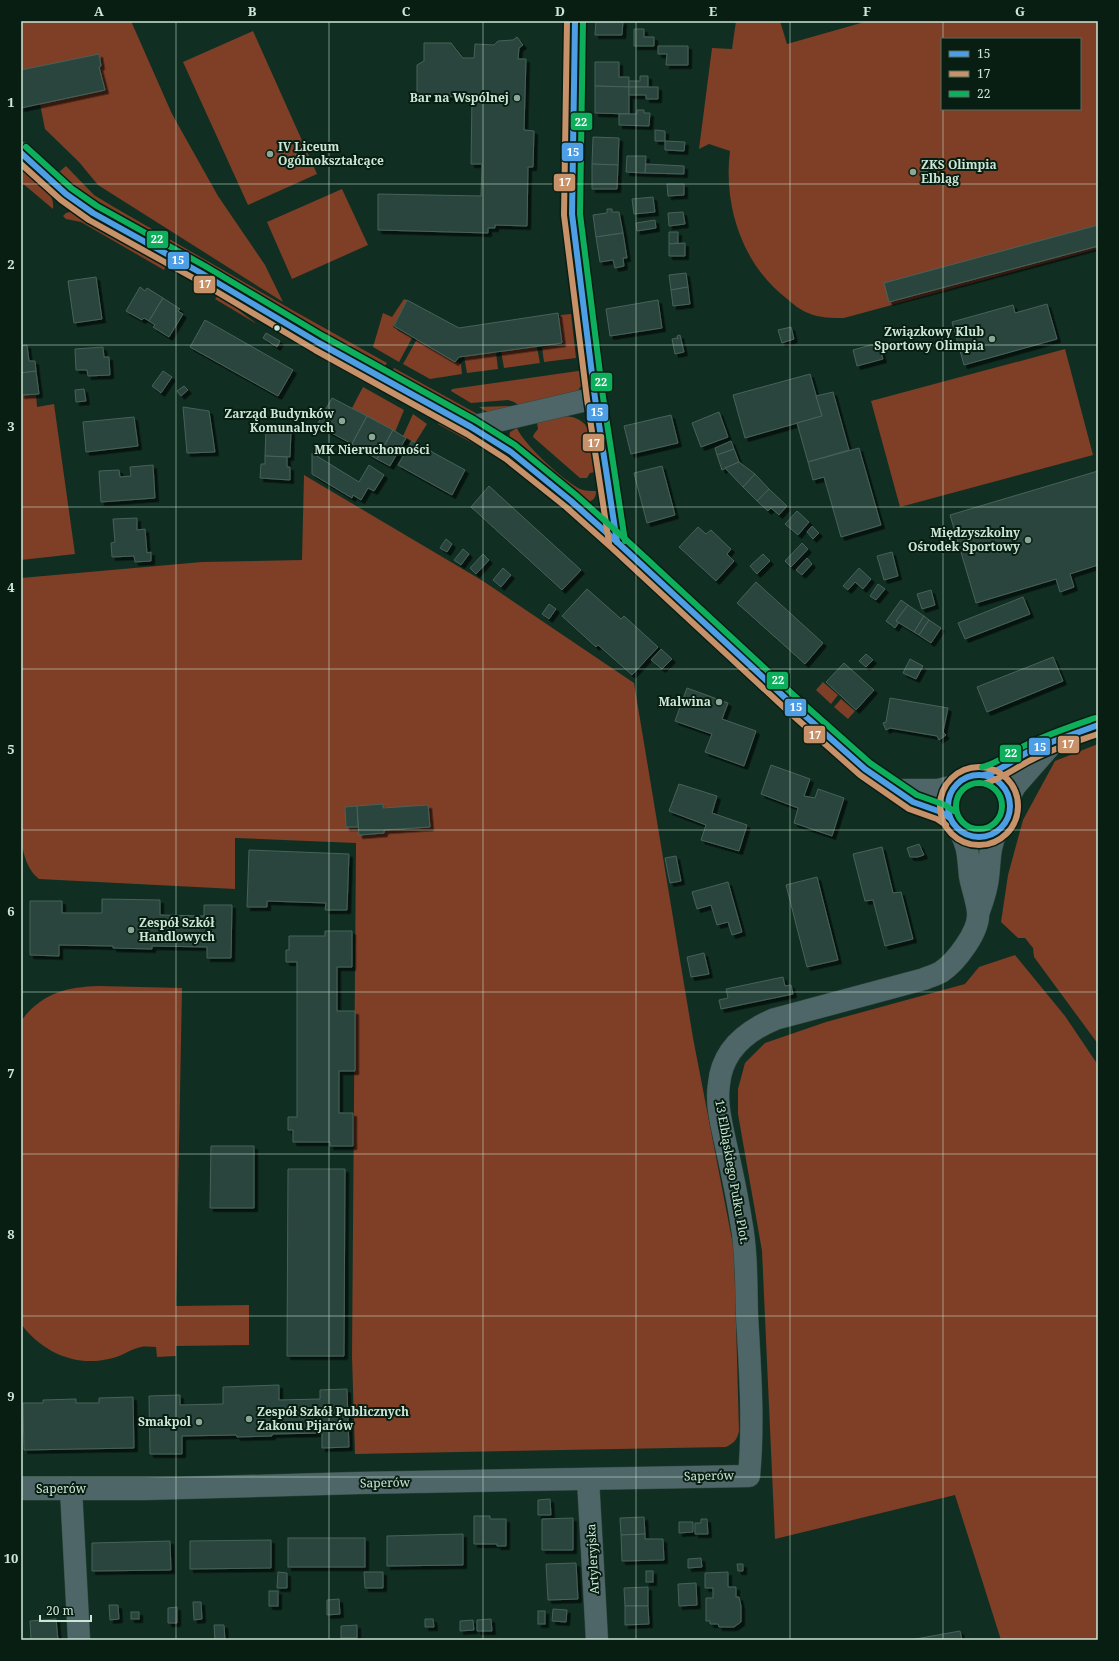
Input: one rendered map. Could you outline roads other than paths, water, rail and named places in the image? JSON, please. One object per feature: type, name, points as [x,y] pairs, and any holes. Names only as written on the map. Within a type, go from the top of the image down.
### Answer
[{"type":"street","points":[[575,21],[572,214],[595,398],[617,542]]},
{"type":"street","points":[[21,153],[66,194],[93,213],[201,273],[319,343],[472,427],[511,452],[571,501],[617,542],[794,706],[872,774],[913,802],[941,812],[966,834],[974,836],[990,835],[997,831],[1007,819],[1009,812],[1009,797],[1005,789],[992,777],[984,775]]},
{"type":"street","points":[[472,427],[595,398]]},
{"type":"street","points":[[955,824],[948,810],[948,801],[955,786],[961,780],[968,776],[984,775],[1002,770],[1022,755],[1098,725]]},
{"type":"street","points":[[1009,797],[1015,786],[1054,742]]},
{"type":"street","points":[[896,790],[938,790],[955,786]]},
{"type":"street","name":"13 Elbląskiego Pułku Plot.","points":[[955,824],[968,848],[970,878],[978,912]]},
{"type":"street","name":"13 Elbląskiego Pułku Plot.","points":[[748,1476],[751,1450],[750,1374],[745,1245],[742,1222],[718,1106],[718,1084],[722,1068],[726,1059],[737,1043],[750,1031],[760,1025],[775,1019],[924,979],[942,971],[957,957],[976,928],[978,912],[985,895],[992,841],[997,831]]},
{"type":"street","name":"Saperów","points":[[21,1489],[748,1476]]},
{"type":"street","name":"Artyleryjska","points":[[588,1479],[597,1640]]},
{"type":"street","points":[[71,1489],[79,1640]]},
{"type":"place","name":"Bar na Wspólnej","points":[[517,98]]},
{"type":"place","name":"IV Liceum Ogólnokształcące","points":[[270,154]]},
{"type":"place","name":"ZKS Olimpia Elbląg","points":[[913,172]]},
{"type":"place","name":"Związkowy Klub Sportowy Olimpia","points":[[992,339]]},
{"type":"place","name":"Zarząd Budynków Komunalnych","points":[[342,421]]},
{"type":"place","name":"MK Nieruchomości","points":[[372,437]]},
{"type":"place","name":"Międzyszkolny Ośrodek Sportowy","points":[[1028,540]]},
{"type":"place","name":"Malwina","points":[[719,702]]},
{"type":"place","name":"Zespół Szkół Handlowych","points":[[131,930]]},
{"type":"place","name":"Zespół Szkół Publicznych Zakonu Pijarów","points":[[249,1419]]},
{"type":"place","name":"Smakpol","points":[[199,1422]]}]
